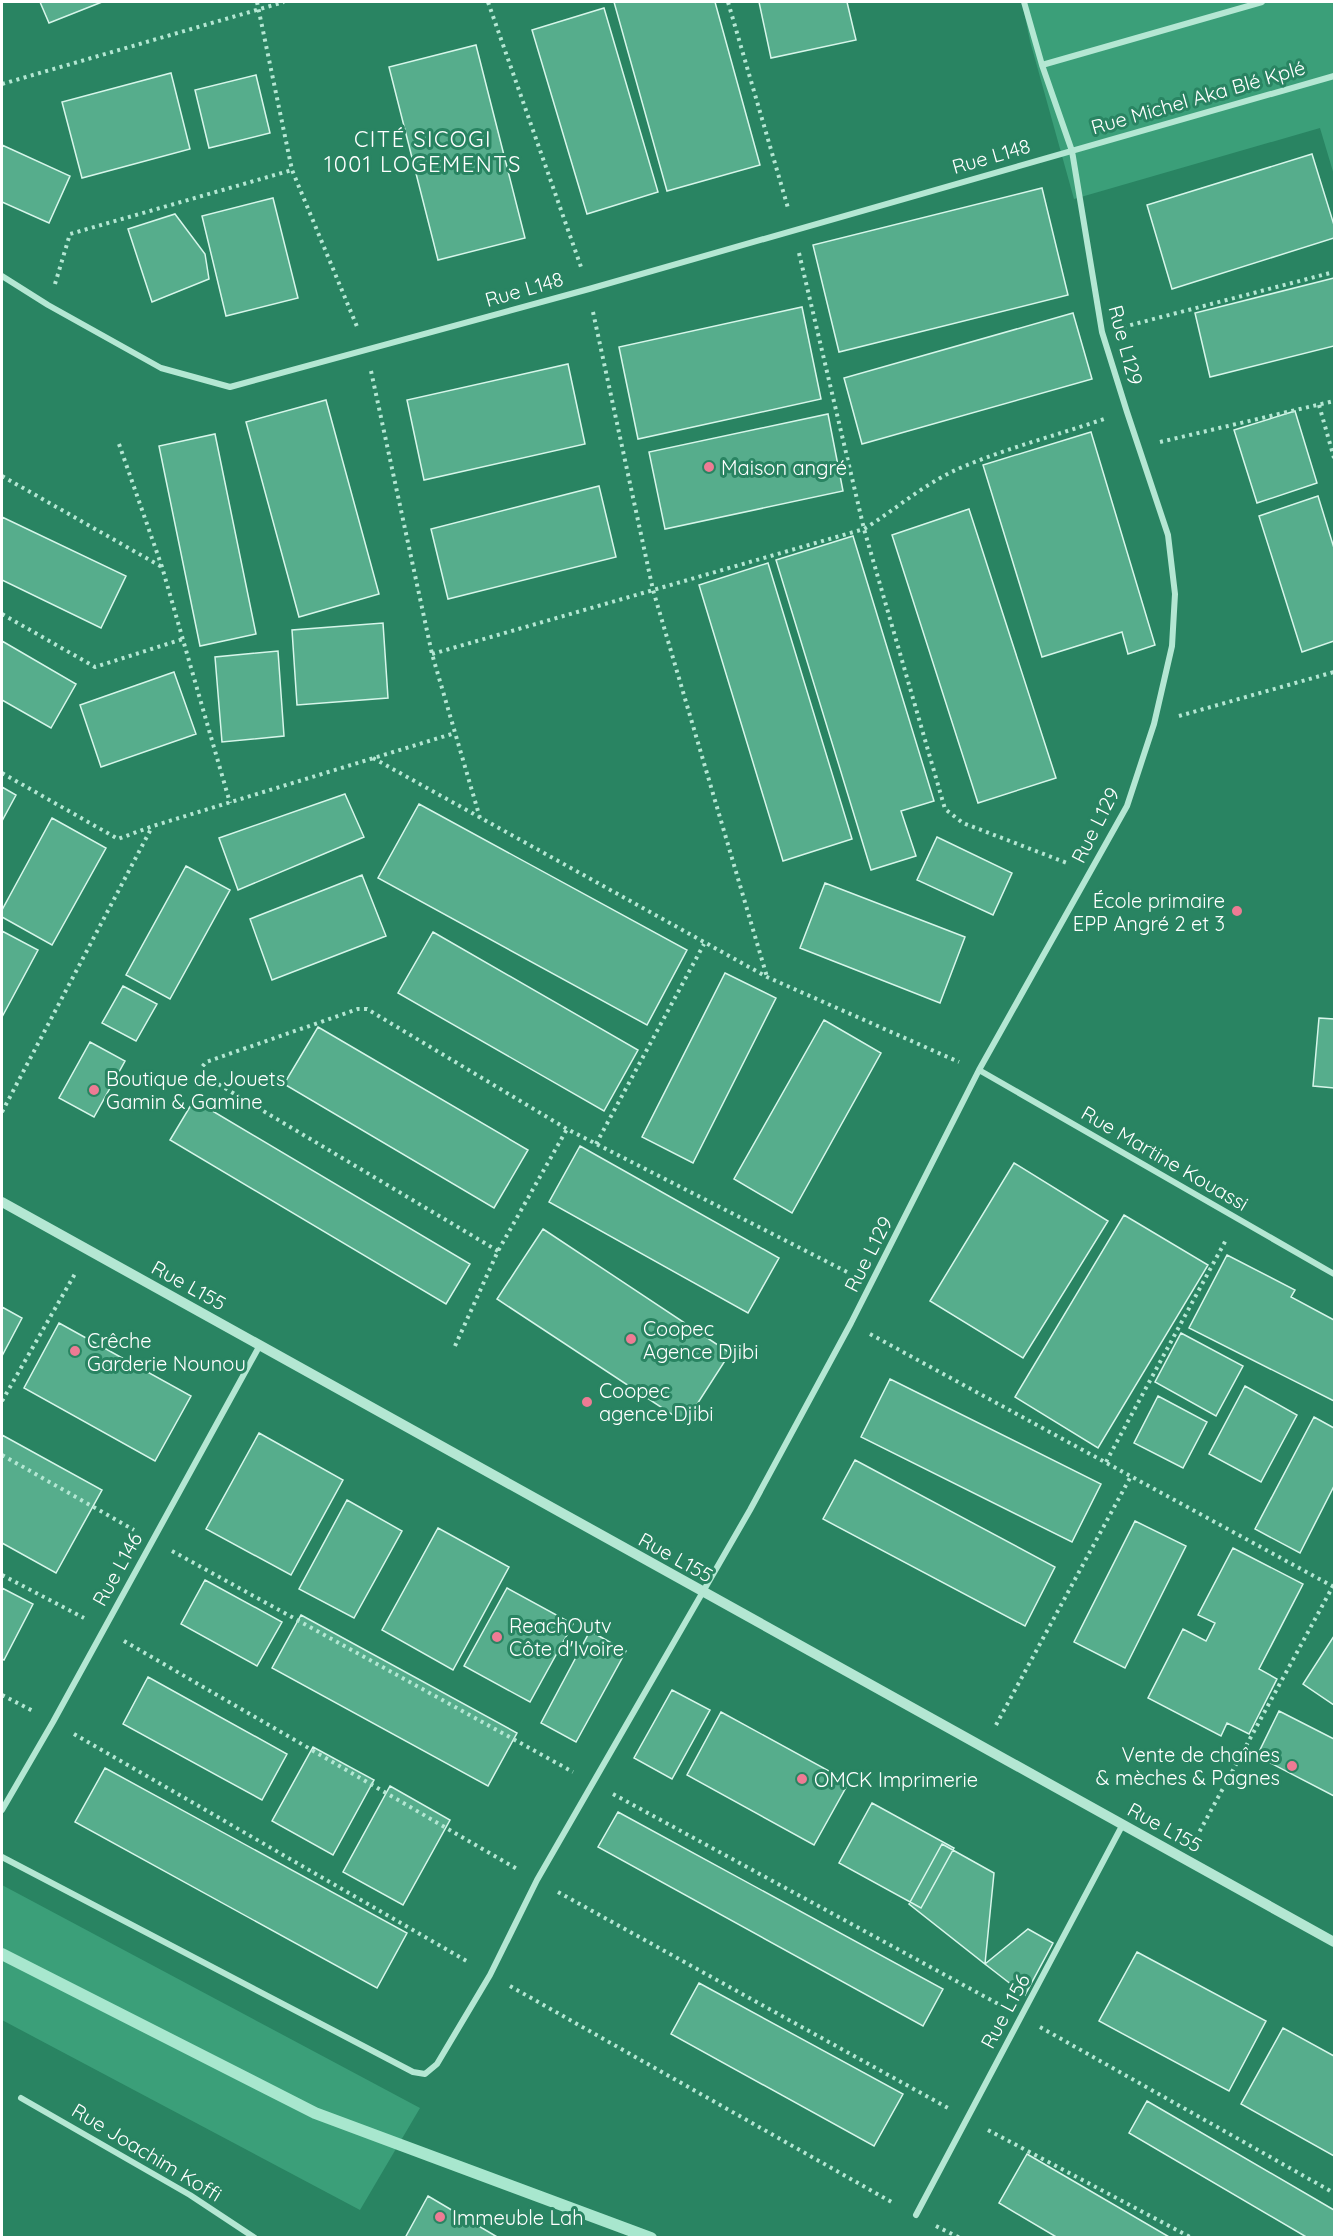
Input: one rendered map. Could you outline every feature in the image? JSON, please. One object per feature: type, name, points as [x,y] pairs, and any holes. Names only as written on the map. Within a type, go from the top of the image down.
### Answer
[{"type":"street","name":"Rue L129","points":[[2,1857],[413,2072],[425,2074],[437,2064],[490,1975],[537,1880],[750,1510],[872,1285],[979,1070],[1127,806],[1154,724],[1172,646],[1175,594],[1168,535],[1126,412],[1102,332],[1072,151],[1042,65],[1024,2]]},
{"type":"street","points":[[1042,65],[1262,2]]},
{"type":"street","name":"Rue Michel Aka Blé Kplé","points":[[1072,151],[1335,76]]},
{"type":"street","name":"Rue L148","points":[[2,276],[48,305],[161,368],[230,387],[366,351],[1072,151]]},
{"type":"street","name":"Rue Martine Kouassi","points":[[979,1070],[1335,1274]]},
{"type":"street","name":"Rue L155","points":[[2,1202],[1335,1942]]},
{"type":"street","name":"Rue L146","points":[[2,1810],[53,1722],[260,1344]]},
{"type":"street","name":"Rue L156","points":[[916,2215],[1123,1824]]},
{"type":"street","name":"Rue Joachim Koffi","points":[[21,2098],[190,2195],[255,2238]]},
{"type":"path","points":[[257,2],[292,170],[366,351],[432,654],[480,818]]},
{"type":"path","points":[[2,84],[284,2]]},
{"type":"path","points":[[488,2],[589,288],[653,590],[767,976]]},
{"type":"path","points":[[728,2],[794,229],[864,529],[945,809],[963,823],[1090,872]]},
{"type":"path","points":[[48,305],[70,234],[292,170]]},
{"type":"path","points":[[1102,332],[1335,272]]},
{"type":"path","points":[[1139,447],[1335,401]]},
{"type":"path","points":[[1320,405],[1335,458]]},
{"type":"path","points":[[432,654],[864,529],[895,510],[915,492],[964,466],[1126,412]]},
{"type":"path","points":[[119,444],[162,567],[230,803]]},
{"type":"path","points":[[2,476],[162,567]]},
{"type":"path","points":[[2,614],[95,667],[183,639]]},
{"type":"path","points":[[1154,724],[1335,672]]},
{"type":"path","points":[[2,773],[118,839],[153,826],[455,734]]},
{"type":"path","points":[[373,758],[705,944],[767,976],[979,1070]]},
{"type":"path","points":[[2,1112],[153,826]]},
{"type":"path","points":[[596,1144],[705,944]]},
{"type":"path","points":[[498,1251],[202,1075],[202,1067],[206,1062],[358,1009],[367,1009],[567,1129],[872,1285]]},
{"type":"path","points":[[455,1346],[498,1251],[567,1129]]},
{"type":"path","points":[[1106,1462],[1237,1219]]},
{"type":"path","points":[[2,1401],[89,1250]]},
{"type":"path","points":[[851,1323],[1334,1586],[1185,1858]]},
{"type":"path","points":[[2,1455],[594,1784],[1021,2017],[1335,2193]]},
{"type":"path","points":[[984,1747],[1131,1476]]},
{"type":"path","points":[[2,1575],[103,1628],[537,1880],[966,2118],[1192,2238]]},
{"type":"green space","points":[[1022,2],[1334,2],[1334,175],[1320,128],[1074,199],[1030,41]]},
{"type":"green space","points":[[2,1885],[420,2108],[360,2210],[2,2020]]},
{"type":"building","points":[[40,2],[102,2],[49,23]]},
{"type":"building","points":[[614,2],[715,2],[760,165],[667,191]]},
{"type":"building","points":[[759,2],[847,2],[856,40],[771,58]]},
{"type":"building","points":[[604,8],[658,192],[587,214],[532,30]]},
{"type":"building","points":[[476,45],[525,238],[438,260],[389,67]]},
{"type":"building","points":[[171,73],[190,149],[82,178],[62,102]]},
{"type":"building","points":[[256,75],[270,133],[209,148],[195,90]]},
{"type":"building","points":[[2,145],[70,176],[49,223],[2,202]]},
{"type":"building","points":[[1312,154],[1334,225],[1334,238],[1172,289],[1147,205]]},
{"type":"building","points":[[1042,188],[1068,295],[839,352],[813,245]]},
{"type":"building","points":[[273,198],[298,298],[226,316],[202,216]]},
{"type":"building","points":[[175,214],[205,254],[209,279],[152,302],[128,229]]},
{"type":"building","points":[[1334,278],[1334,346],[1210,377],[1195,313]]},
{"type":"building","points":[[802,307],[821,399],[638,439],[619,347]]},
{"type":"building","points":[[1073,313],[1092,379],[862,444],[844,378]]},
{"type":"building","points":[[568,364],[585,444],[424,480],[407,400]]},
{"type":"building","points":[[326,400],[379,594],[299,617],[246,422]]},
{"type":"building","points":[[1295,411],[1317,483],[1257,503],[1234,430]]},
{"type":"building","points":[[828,414],[843,491],[665,529],[649,452]]},
{"type":"building","points":[[1091,432],[1155,645],[1128,654],[1122,632],[1042,657],[983,465]]},
{"type":"building","points":[[215,434],[256,634],[200,646],[159,446]]},
{"type":"building","points":[[599,486],[616,557],[448,599],[431,529]]},
{"type":"building","points":[[1318,496],[1334,548],[1334,641],[1302,652],[1259,516]]},
{"type":"building","points":[[969,509],[1056,778],[978,803],[892,535]]},
{"type":"building","points":[[2,517],[126,576],[101,628],[2,580]]},
{"type":"building","points":[[853,536],[934,801],[901,811],[916,856],[871,870],[776,560]]},
{"type":"building","points":[[768,563],[852,839],[783,861],[699,585]]},
{"type":"building","points":[[383,623],[388,698],[297,705],[292,630]]},
{"type":"building","points":[[2,641],[76,684],[51,728],[2,700]]},
{"type":"building","points":[[278,651],[284,736],[222,742],[215,657]]},
{"type":"building","points":[[174,672],[196,734],[101,767],[80,705]]},
{"type":"building","points":[[2,787],[16,795],[2,821]]},
{"type":"building","points":[[345,794],[364,837],[238,890],[219,838]]},
{"type":"building","points":[[419,804],[687,950],[647,1025],[378,878]]},
{"type":"building","points":[[52,818],[106,848],[52,945],[2,917],[2,910]]},
{"type":"building","points":[[937,837],[1012,873],[993,915],[917,880]]},
{"type":"building","points":[[186,866],[230,890],[170,999],[126,975]]},
{"type":"building","points":[[362,875],[386,936],[272,980],[250,919]]},
{"type":"building","points":[[825,883],[965,937],[940,1003],[800,948]]},
{"type":"building","points":[[2,931],[38,950],[2,1017]]},
{"type":"building","points":[[433,932],[638,1050],[604,1111],[398,993]]},
{"type":"building","points":[[725,973],[776,998],[693,1163],[642,1137]]},
{"type":"building","points":[[123,986],[157,1004],[136,1041],[102,1023]]},
{"type":"building","points":[[1319,1018],[1334,1019],[1334,1088],[1313,1086]]},
{"type":"building","points":[[824,1020],[881,1053],[792,1213],[734,1179]]},
{"type":"building","points":[[318,1027],[528,1150],[494,1208],[284,1084]]},
{"type":"building","points":[[90,1042],[125,1061],[94,1117],[59,1098]]},
{"type":"building","points":[[194,1100],[470,1264],[446,1304],[170,1140]]},
{"type":"building","points":[[580,1146],[779,1258],[748,1313],[549,1202]]},
{"type":"building","points":[[1014,1163],[1108,1221],[1023,1358],[930,1301]]},
{"type":"building","points":[[1124,1215],[1208,1265],[1098,1448],[1015,1397]]},
{"type":"building","points":[[543,1229],[730,1353],[685,1423],[497,1299]]},
{"type":"building","points":[[1227,1255],[1295,1290],[1291,1297],[1334,1320],[1334,1401],[1189,1328]]},
{"type":"building","points":[[2,1307],[22,1318],[2,1356]]},
{"type":"building","points":[[59,1323],[191,1396],[155,1461],[24,1388]]},
{"type":"building","points":[[1181,1333],[1243,1366],[1216,1416],[1155,1382]]},
{"type":"building","points":[[890,1379],[1101,1484],[1072,1542],[861,1437]]},
{"type":"building","points":[[1245,1386],[1297,1415],[1261,1482],[1209,1454]]},
{"type":"building","points":[[1158,1396],[1207,1422],[1183,1468],[1134,1443]]},
{"type":"building","points":[[1314,1417],[1334,1428],[1334,1486],[1300,1553],[1255,1529]]},
{"type":"building","points":[[259,1433],[343,1480],[291,1575],[206,1529]]},
{"type":"building","points":[[2,1435],[102,1490],[56,1573],[2,1543]]},
{"type":"building","points":[[855,1460],[1055,1567],[1025,1626],[823,1519]]},
{"type":"building","points":[[347,1500],[402,1531],[354,1618],[299,1589]]},
{"type":"building","points":[[1135,1521],[1186,1546],[1125,1668],[1074,1642]]},
{"type":"building","points":[[438,1528],[509,1567],[453,1670],[382,1630]]},
{"type":"building","points":[[1233,1548],[1303,1584],[1259,1669],[1277,1679],[1249,1734],[1227,1723],[1221,1736],[1148,1698],[1183,1629],[1206,1641],[1215,1623],[1198,1615]]},
{"type":"building","points":[[205,1580],[282,1622],[257,1666],[181,1624]]},
{"type":"building","points":[[2,1588],[33,1604],[4,1660],[2,1659]]},
{"type":"building","points":[[507,1588],[573,1624],[530,1702],[464,1666]]},
{"type":"building","points":[[301,1615],[517,1733],[488,1786],[272,1668]]},
{"type":"building","points":[[590,1631],[626,1651],[576,1742],[541,1723]]},
{"type":"building","points":[[1334,1636],[1334,1705],[1303,1684]]},
{"type":"building","points":[[148,1677],[287,1754],[262,1800],[123,1724]]},
{"type":"building","points":[[672,1690],[710,1710],[672,1779],[634,1758]]},
{"type":"building","points":[[1279,1711],[1334,1739],[1334,1796],[1257,1756]]},
{"type":"building","points":[[721,1712],[849,1782],[814,1845],[687,1775]]},
{"type":"building","points":[[313,1747],[374,1780],[333,1855],[272,1821]]},
{"type":"building","points":[[105,1768],[407,1933],[377,1988],[75,1822]]},
{"type":"building","points":[[390,1786],[450,1820],[403,1905],[343,1872]]},
{"type":"building","points":[[872,1803],[954,1848],[921,1908],[839,1863]]},
{"type":"building","points":[[618,1812],[943,1989],[923,2026],[598,1847]]},
{"type":"building","points":[[942,1844],[994,1873],[985,1964],[909,1904]]},
{"type":"building","points":[[1028,1929],[1053,1943],[1025,1995],[985,1964]]},
{"type":"building","points":[[1137,1952],[1266,2021],[1229,2091],[1099,2021]]},
{"type":"building","points":[[699,1983],[903,2094],[874,2146],[671,2034]]},
{"type":"building","points":[[1283,2028],[1334,2056],[1334,2156],[1241,2104]]},
{"type":"building","points":[[1147,2101],[1334,2210],[1334,2238],[1308,2238],[1129,2133]]},
{"type":"building","points":[[1027,2154],[1171,2238],[1058,2238],[999,2203]]},
{"type":"building","name":"Immeuble Lah","points":[[428,2196],[499,2238],[405,2238]]},
{"type":"waterway","points":[[2,1954],[315,2113],[651,2238]]},
{"type":"place","name":"Maison angré","points":[[709,467]]},
{"type":"place","name":"École primaire EPP Angré 2 et 3","points":[[1237,911]]},
{"type":"place","name":"Boutique de Jouets Gamin & Gamine","points":[[94,1090]]},
{"type":"place","name":"Coopec Agence Djibi","points":[[631,1339]]},
{"type":"place","name":"Crêche Garderie Nounou","points":[[75,1351]]},
{"type":"place","name":"Coopec agence Djibi","points":[[587,1402]]},
{"type":"place","name":"ReachOutv Côte d'Ivoire","points":[[497,1637]]},
{"type":"place","name":"Vente de chaînes & mèches & Pagnes","points":[[1292,1766]]},
{"type":"place","name":"OMCK Imprimerie","points":[[802,1779]]},
{"type":"place","name":"Immeuble Lah","points":[[440,2217]]},
{"type":"district","name":"CITÉ SICOGI 1001 LOGEMENTS","points":[[423,152]]}]
